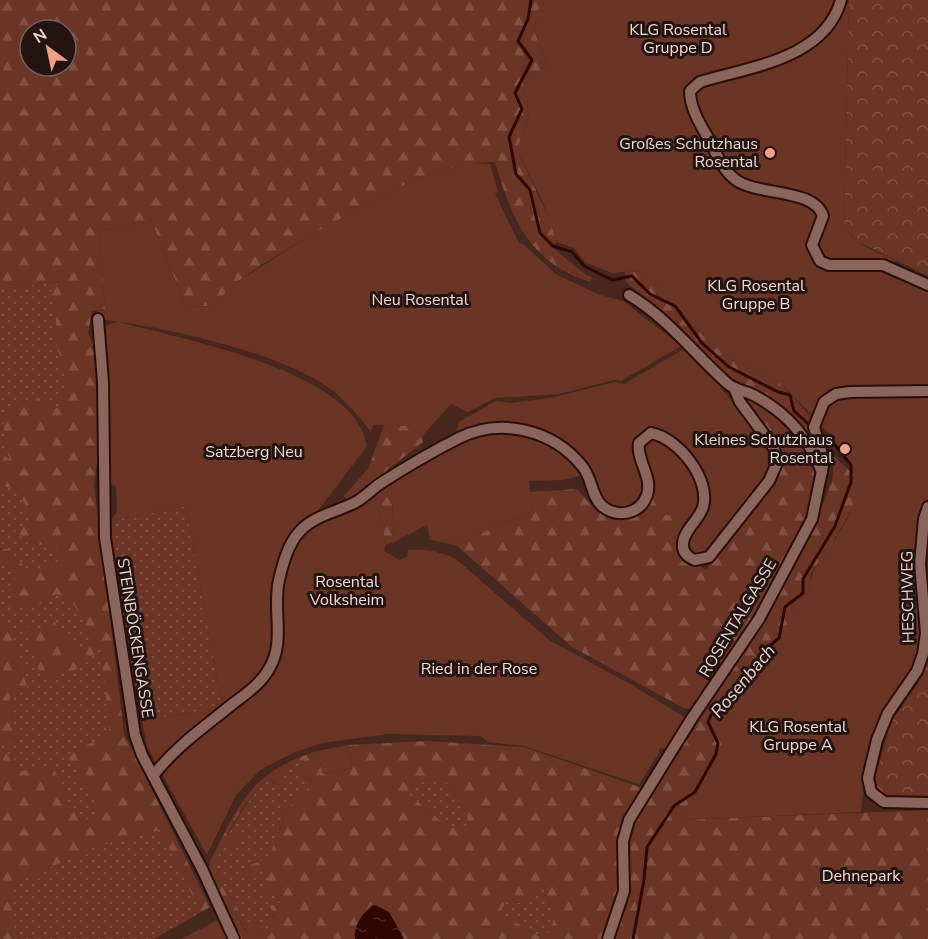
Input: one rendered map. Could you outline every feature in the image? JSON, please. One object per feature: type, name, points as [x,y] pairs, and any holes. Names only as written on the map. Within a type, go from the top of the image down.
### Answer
[{"type":"street","points":[[841,0],[830,22],[808,45],[786,56],[700,82],[690,91],[692,103],[719,158],[734,179],[747,186],[801,198],[818,207],[823,216],[812,245],[820,261],[829,265],[883,265],[928,285]]},
{"type":"street","points":[[153,776],[172,753],[251,690],[269,670],[279,640],[278,584],[289,548],[300,531],[312,521],[357,502],[415,462],[468,434],[491,428],[513,428],[549,439],[583,466],[600,504],[613,512],[622,513],[638,508],[647,494],[648,486],[639,442],[651,433],[663,437],[686,457],[703,487],[704,506],[685,536],[683,548],[686,554],[695,560],[709,557],[769,480],[777,463],[774,448],[740,402],[735,390],[649,309],[629,295]]},
{"type":"street","name":"STEINBÖCKENGASSE","points":[[98,319],[103,382],[107,553],[137,745],[202,868],[234,939]]},
{"type":"street","points":[[735,390],[758,397],[794,424],[810,446],[823,475]]},
{"type":"street","name":"ROSENTALGASSE","points":[[608,939],[624,891],[623,841],[629,820],[764,611],[807,531],[823,475],[823,454],[815,427],[824,402],[836,394],[928,391]]},
{"type":"street","name":"HESCHWEG","points":[[928,507],[924,519],[920,564],[926,633],[923,654],[917,671],[888,713],[877,740],[868,778],[871,792],[884,802],[928,803]]},
{"type":"green space","points":[[0,0],[541,0],[534,30],[547,64],[524,86],[529,115],[517,150],[554,229],[557,242],[550,246],[592,278],[590,282],[552,263],[526,236],[508,202],[495,162],[472,163],[419,177],[307,237],[260,266],[233,285],[213,306],[186,307],[151,220],[99,231],[105,309],[92,311],[88,333],[97,353],[99,446],[94,486],[124,734],[210,907],[201,912],[160,830],[94,847],[11,886],[15,939],[0,939],[0,613],[10,629],[28,690],[10,698],[16,739],[1,745],[18,772],[52,764],[70,806],[91,822],[97,805],[66,755],[110,734],[101,649],[77,669],[42,680],[24,626],[49,629],[53,620],[77,652],[90,642],[85,624],[70,598],[56,594],[39,604],[9,607],[15,576],[0,558],[0,549],[10,549],[27,570],[39,571],[47,564],[63,572],[55,544],[30,546],[13,529],[33,521],[18,490],[0,485],[0,454],[10,459],[4,425],[9,406],[36,398],[59,409],[67,385],[56,342],[56,314],[51,291],[60,281],[0,289]]},
{"type":"green space","points":[[541,0],[841,0],[849,4],[844,222],[847,230],[858,242],[896,261],[893,273],[928,290],[928,387],[833,390],[822,399],[811,414],[779,382],[732,359],[706,339],[681,298],[639,271],[612,273],[585,262],[574,248],[557,242],[542,200],[517,150],[529,115],[524,86],[547,64],[534,30]]},
{"type":"green space","points":[[849,0],[928,0],[928,276],[856,241],[844,225]]},
{"type":"green space","name":"Neu Rosental","points":[[472,163],[490,164],[498,192],[495,194],[519,243],[523,244],[557,275],[600,295],[623,301],[681,346],[621,381],[618,379],[559,394],[494,398],[468,412],[451,404],[423,435],[408,426],[373,425],[371,432],[350,407],[326,386],[305,374],[248,351],[152,327],[98,319],[97,311],[105,309],[99,231],[151,220],[186,307],[213,306],[233,285],[307,237],[419,177]]},
{"type":"green space","points":[[639,271],[682,298],[696,326],[706,339],[732,359],[779,382],[810,416],[811,440],[797,421],[761,393],[728,376],[677,324],[626,282],[625,272]]},
{"type":"green space","points":[[61,281],[94,486],[124,734],[210,907],[154,939],[15,939],[1,744],[16,739],[10,698],[10,629],[0,613],[0,289]]},
{"type":"green space","points":[[119,322],[183,338],[262,362],[300,378],[332,397],[356,420],[367,446],[317,512],[287,540],[276,579],[274,614],[282,612],[282,589],[286,565],[302,534],[319,521],[374,493],[386,545],[384,551],[399,560],[407,557],[408,550],[432,551],[456,559],[549,640],[632,685],[684,717],[684,724],[670,749],[660,748],[639,784],[524,746],[488,742],[480,736],[388,734],[322,743],[293,753],[260,770],[236,795],[207,855],[162,774],[175,756],[223,717],[218,711],[156,763],[147,746],[142,721],[222,707],[186,506],[110,521],[117,512],[116,486],[109,483],[106,325]]},
{"type":"green space","points":[[684,349],[709,372],[770,452],[773,462],[769,472],[709,551],[704,554],[691,553],[687,542],[692,519],[661,514],[653,484],[643,484],[635,501],[618,508],[603,499],[591,473],[563,480],[529,481],[533,512],[498,525],[456,545],[430,540],[427,525],[394,542],[391,480],[453,445],[459,422],[496,401],[510,403],[551,398],[615,382],[624,384]]},
{"type":"green space","name":"KLG Rosental Gruppe A","points":[[928,396],[928,498],[919,518],[916,561],[921,646],[912,673],[884,711],[874,736],[866,764],[861,812],[680,820],[725,742],[725,714],[790,622],[795,605],[808,596],[814,570],[850,512],[856,484],[852,470],[846,457],[821,425],[831,402],[839,397]]},
{"type":"green space","points":[[748,398],[781,419],[808,449],[817,473],[815,495],[806,522],[772,588],[702,699],[691,710],[572,647],[456,545],[498,525],[533,512],[530,492],[577,489],[598,511],[618,518],[640,513],[648,486],[653,483],[692,519],[679,537],[678,551],[706,570],[780,470],[746,403]]},
{"type":"green space","points":[[384,425],[408,426],[423,435],[423,442],[348,501],[344,496],[368,469]]},
{"type":"green space","name":"Dehnepark","points":[[834,457],[857,477],[855,503],[832,544],[811,573],[808,597],[795,606],[790,622],[725,714],[725,742],[680,820],[928,810],[928,939],[404,939],[389,912],[372,905],[359,921],[355,939],[238,939],[209,872],[210,862],[239,806],[250,792],[277,769],[317,751],[323,774],[352,768],[348,745],[426,741],[524,747],[651,791],[695,728],[697,718],[812,530],[832,482]],"holes":[[[298,762],[305,779],[311,778],[309,788],[283,813],[282,824],[268,858],[243,868],[245,875],[257,870],[270,871],[263,891],[275,894],[282,902],[270,906],[274,916],[267,918],[271,932],[264,932],[256,926],[250,927],[247,933],[235,913],[237,906],[213,869],[222,848],[249,838],[247,833],[227,835],[245,805],[268,779],[281,786],[285,781],[280,775],[282,768]],[[432,778],[445,780],[457,797],[470,829],[467,833],[446,825],[410,795],[410,786]],[[542,888],[553,910],[549,933],[539,936],[499,912],[507,902],[522,903]]]},
{"type":"green space","points":[[391,480],[394,542],[386,545],[374,493]]},
{"type":"green space","points":[[186,506],[222,707],[142,721],[118,597],[110,521]]},
{"type":"green space","points":[[928,663],[928,800],[886,797],[878,790],[875,778],[891,722],[917,685]]},
{"type":"green space","points":[[348,745],[352,768],[323,774],[317,751]]},
{"type":"green space","points":[[298,761],[305,779],[311,778],[309,788],[283,813],[282,824],[268,858],[246,875],[257,870],[270,870],[275,894],[282,902],[268,923],[271,932],[264,932],[256,926],[250,927],[248,934],[235,912],[237,906],[213,869],[214,862],[238,818],[259,788],[268,779],[275,784],[282,768]]},
{"type":"green space","points":[[432,778],[445,780],[457,797],[470,830],[467,833],[446,825],[410,795],[410,786]]},
{"type":"green space","points":[[542,887],[553,910],[549,933],[539,936],[498,912],[507,902],[522,903]]},
{"type":"green space","points":[[218,920],[227,939],[181,939]]},
{"type":"water","points":[[375,905],[389,912],[404,939],[355,939],[360,919]]},
{"type":"waterway","name":"Rosenbach","points":[[531,0],[528,19],[518,41],[532,60],[515,93],[522,109],[509,137],[516,174],[530,190],[540,233],[553,246],[572,252],[584,266],[612,280],[632,276],[650,294],[675,306],[702,343],[729,367],[778,392],[790,395],[794,411],[812,427]]},
{"type":"waterway","name":"Rosenbach","points":[[633,939],[644,880],[647,847],[674,806],[695,792],[716,754],[718,743],[708,722],[711,715],[766,649],[779,638],[785,607],[803,593],[803,579],[835,526],[851,482],[851,465],[836,446],[820,433]]},
{"type":"place","name":"Großes Schutzhaus Rosental","points":[[770,153]]},
{"type":"place","name":"Kleines Schutzhaus Rosental","points":[[845,449]]},
{"type":"park label","name":"KLG Rosental Gruppe D","points":[[678,39]]},
{"type":"park label","name":"KLG Rosental Gruppe B","points":[[756,295]]},
{"type":"park label","name":"Satzberg Neu","points":[[254,452]]},
{"type":"park label","name":"Rosental Volksheim","points":[[347,591]]},
{"type":"park label","name":"Ried in der Rose","points":[[479,669]]}]
